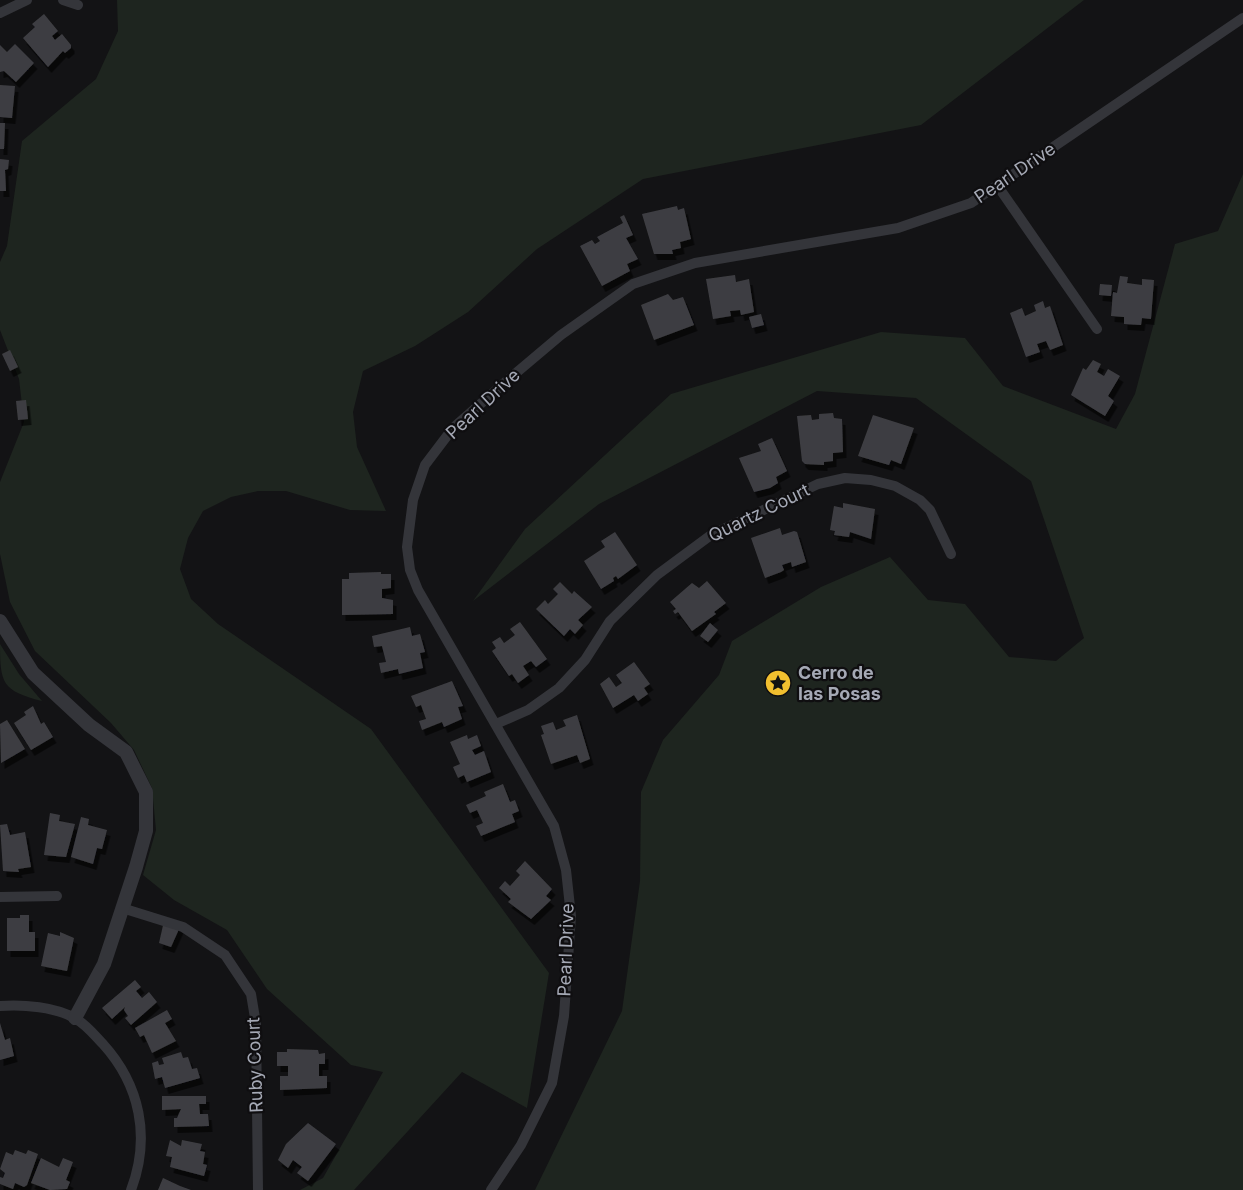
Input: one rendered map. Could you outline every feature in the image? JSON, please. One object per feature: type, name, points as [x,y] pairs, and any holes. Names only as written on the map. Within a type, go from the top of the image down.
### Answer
[{"type":"street","points":[[0,13],[27,0]]},
{"type":"street","points":[[63,0],[78,4]]},
{"type":"street","name":"Pearl Drive","points":[[491,1190],[521,1145],[552,1083],[564,1016],[571,916],[566,870],[554,826],[418,590],[410,570],[407,547],[413,500],[424,465],[453,428],[561,335],[633,284],[695,263],[898,228],[970,203],[1243,18]]},
{"type":"street","points":[[997,185],[1097,329]]},
{"type":"street","name":"Quartz Court","points":[[496,724],[528,710],[560,688],[585,660],[610,621],[664,569],[711,535],[818,484],[845,478],[871,480],[895,486],[930,510],[951,554]]},
{"type":"street","points":[[0,621],[33,673],[89,725],[126,752],[146,792],[146,831],[122,908],[104,964],[75,1018]]},
{"type":"street","points":[[0,897],[57,896]]},
{"type":"street","name":"Ruby Court","points":[[122,908],[183,927],[218,950],[225,955],[251,994],[256,1024],[258,1190]]},
{"type":"street","points":[[0,1006],[26,1004],[75,1018],[116,1059],[129,1079],[138,1101],[140,1142],[131,1190]]},
{"type":"shaded area","points":[[117,0],[1084,0],[921,125],[643,179],[537,249],[468,312],[415,346],[363,371],[353,412],[357,447],[386,511],[350,510],[286,491],[258,491],[231,497],[203,511],[188,538],[180,569],[191,599],[218,624],[371,729],[549,973],[527,1108],[462,1072],[354,1190],[300,1190],[323,1178],[383,1072],[351,1065],[267,989],[227,930],[174,900],[143,875],[156,830],[152,788],[134,750],[111,723],[35,651],[10,602],[0,554],[0,482],[24,422],[19,379],[0,330],[0,262],[7,246],[22,141],[96,79],[118,31]]},
{"type":"shaded area","points":[[1243,174],[1243,1190],[535,1190],[622,1011],[640,881],[641,792],[663,740],[719,675],[732,641],[821,587],[890,557],[928,600],[965,604],[1009,657],[1056,661],[1084,638],[1031,481],[916,398],[817,391],[599,504],[473,601],[525,529],[671,394],[881,332],[965,338],[1003,386],[1116,429],[1135,394],[1175,244],[1218,231]]},
{"type":"shaded area","points":[[0,644],[19,674],[42,701],[11,689],[6,683],[1,668]]},
{"type":"building","points":[[44,14],[58,31],[52,36],[55,40],[62,34],[71,45],[71,48],[65,53],[63,51],[48,67],[23,38],[35,27],[32,24]]},
{"type":"building","points":[[15,44],[34,63],[16,82],[4,71],[0,72],[0,45],[7,52]]},
{"type":"building","points":[[0,85],[15,86],[12,118],[0,117]]},
{"type":"building","points":[[0,123],[5,123],[4,149],[0,149]]},
{"type":"building","points":[[0,159],[9,160],[8,169],[5,170],[6,191],[0,191]]},
{"type":"building","points":[[677,206],[678,210],[684,208],[691,239],[680,242],[681,248],[672,250],[673,254],[654,254],[642,214]]},
{"type":"building","points":[[624,215],[633,235],[626,238],[638,259],[627,264],[630,271],[602,286],[580,246],[592,240],[595,244],[600,241],[597,237],[623,223],[620,217]]},
{"type":"building","points":[[735,275],[736,282],[749,279],[754,312],[741,315],[740,310],[730,311],[731,316],[713,319],[706,279]]},
{"type":"building","points":[[1120,276],[1128,277],[1127,283],[1142,285],[1142,279],[1154,280],[1151,319],[1142,318],[1141,325],[1124,324],[1124,317],[1111,316],[1113,292],[1117,293]]},
{"type":"building","points":[[1100,284],[1112,285],[1111,296],[1099,295]]},
{"type":"building","points":[[668,294],[673,300],[683,297],[694,325],[654,340],[641,305]]},
{"type":"building","points":[[1043,301],[1045,308],[1050,306],[1063,345],[1050,350],[1046,341],[1037,344],[1040,352],[1026,357],[1010,313],[1022,308],[1025,316],[1036,311],[1034,305]]},
{"type":"building","points":[[761,314],[764,325],[752,328],[749,317]]},
{"type":"building","points":[[10,350],[18,367],[10,371],[2,354]]},
{"type":"building","points":[[1093,360],[1101,364],[1097,372],[1104,376],[1108,369],[1120,376],[1108,396],[1114,401],[1105,416],[1071,395],[1083,368],[1086,370]]},
{"type":"building","points":[[26,400],[28,419],[18,420],[16,401]]},
{"type":"building","points":[[833,413],[834,418],[842,419],[843,452],[833,453],[833,461],[824,462],[824,465],[805,464],[802,461],[797,416],[811,415],[812,420],[819,419],[819,414]]},
{"type":"building","points":[[873,415],[914,428],[901,464],[891,460],[889,465],[858,456]]},
{"type":"building","points":[[772,438],[787,471],[776,477],[778,483],[770,488],[754,492],[739,458],[761,451],[758,444]]},
{"type":"building","points":[[843,503],[875,509],[871,539],[850,532],[849,537],[834,535],[835,531],[830,530],[834,506],[843,508]]},
{"type":"building","points":[[780,528],[782,535],[797,532],[806,562],[792,567],[791,562],[782,565],[784,570],[765,578],[751,538]]},
{"type":"building","points":[[615,532],[637,565],[618,579],[616,576],[613,578],[614,581],[601,589],[584,561],[605,547],[601,541]]},
{"type":"building","points":[[381,572],[381,574],[391,574],[391,588],[382,589],[382,598],[393,600],[393,614],[342,615],[342,579],[349,579],[349,573]]},
{"type":"building","points":[[707,581],[726,603],[714,612],[716,614],[692,631],[678,612],[675,614],[673,611],[676,609],[670,602],[692,583],[699,588]]},
{"type":"building","points":[[560,582],[572,594],[574,591],[592,607],[578,620],[583,625],[575,634],[570,629],[564,636],[536,609],[545,600],[548,604],[558,594],[553,589]]},
{"type":"building","points":[[520,622],[547,659],[536,667],[531,661],[523,666],[529,675],[518,683],[512,674],[509,676],[492,651],[496,648],[492,642],[500,637],[504,643],[515,635],[510,629]]},
{"type":"building","points":[[710,623],[718,630],[708,642],[700,636]]},
{"type":"building","points":[[410,627],[412,636],[420,634],[425,652],[420,653],[423,668],[399,674],[398,669],[381,673],[379,663],[386,662],[382,646],[374,647],[372,636]]},
{"type":"building","points":[[634,662],[650,684],[644,688],[648,694],[638,701],[634,695],[613,708],[600,684],[609,677],[616,687],[622,683],[616,675]]},
{"type":"building","points":[[452,681],[463,706],[458,707],[462,719],[444,727],[442,722],[422,730],[419,721],[426,719],[421,705],[416,707],[411,696]]},
{"type":"building","points":[[33,706],[41,724],[44,722],[53,737],[31,750],[14,723],[26,715],[24,712]]},
{"type":"building","points":[[577,715],[590,759],[580,763],[577,755],[551,764],[541,735],[544,734],[541,726],[553,722],[556,730],[566,726],[563,720]]},
{"type":"building","points":[[7,720],[25,749],[1,763],[0,724]]},
{"type":"building","points":[[467,735],[468,739],[477,735],[481,746],[472,750],[475,755],[484,751],[491,772],[467,782],[464,775],[458,778],[453,767],[460,764],[450,742]]},
{"type":"building","points":[[503,784],[510,802],[515,800],[519,811],[512,814],[515,822],[481,836],[476,826],[483,823],[477,810],[470,813],[466,805],[486,796],[484,792]]},
{"type":"building","points":[[50,813],[60,815],[59,821],[75,824],[66,857],[44,855]]},
{"type":"building","points":[[81,817],[89,819],[88,825],[107,830],[102,849],[97,848],[93,864],[71,857]]},
{"type":"building","points":[[7,824],[10,835],[25,832],[31,867],[18,869],[19,872],[3,871],[0,825]]},
{"type":"building","points":[[525,861],[552,889],[546,896],[551,900],[531,919],[508,902],[511,899],[499,888],[505,881],[510,886],[520,875],[516,871]]},
{"type":"building","points":[[20,915],[29,915],[29,932],[35,932],[35,951],[7,951],[7,918],[20,918]]},
{"type":"building","points":[[164,921],[180,927],[171,947],[159,943]]},
{"type":"building","points":[[60,932],[74,938],[67,971],[41,966],[48,933],[60,936]]},
{"type":"building","points":[[135,980],[141,987],[136,991],[142,998],[149,992],[157,1002],[131,1025],[125,1018],[128,1016],[124,1010],[125,1007],[112,1019],[102,1008]]},
{"type":"building","points":[[167,1010],[172,1019],[165,1023],[176,1041],[152,1053],[144,1035],[140,1037],[135,1028]]},
{"type":"building","points":[[0,1023],[5,1040],[10,1038],[14,1056],[0,1060]]},
{"type":"building","points":[[287,1049],[318,1050],[319,1054],[325,1053],[325,1064],[319,1064],[319,1076],[327,1076],[327,1088],[280,1090],[280,1076],[288,1076],[288,1066],[277,1066],[277,1052],[287,1052]]},
{"type":"building","points":[[181,1052],[183,1058],[188,1057],[192,1069],[197,1068],[200,1078],[165,1088],[162,1077],[155,1079],[152,1063],[158,1061],[159,1065],[164,1064],[162,1058]]},
{"type":"building","points":[[162,1096],[206,1096],[206,1104],[199,1104],[200,1114],[208,1114],[209,1126],[174,1127],[174,1118],[177,1118],[181,1109],[162,1110]]},
{"type":"building","points":[[308,1123],[336,1144],[308,1181],[297,1173],[302,1167],[293,1160],[288,1168],[278,1160],[286,1144]]},
{"type":"building","points":[[170,1140],[181,1146],[182,1140],[202,1144],[200,1151],[205,1152],[203,1164],[207,1165],[204,1176],[170,1167],[172,1157],[166,1156]]},
{"type":"building","points":[[15,1150],[26,1154],[28,1150],[38,1154],[27,1185],[24,1187],[15,1183],[13,1189],[0,1184],[0,1177],[3,1178],[5,1173],[0,1169],[6,1152],[13,1155]]},
{"type":"building","points":[[41,1158],[59,1167],[63,1158],[73,1162],[66,1180],[70,1182],[67,1189],[50,1190],[31,1183]]},
{"type":"building","points":[[163,1178],[180,1186],[191,1190],[158,1190]]},
{"type":"place","name":"Cerro de las Posas","points":[[778,683]]}]
